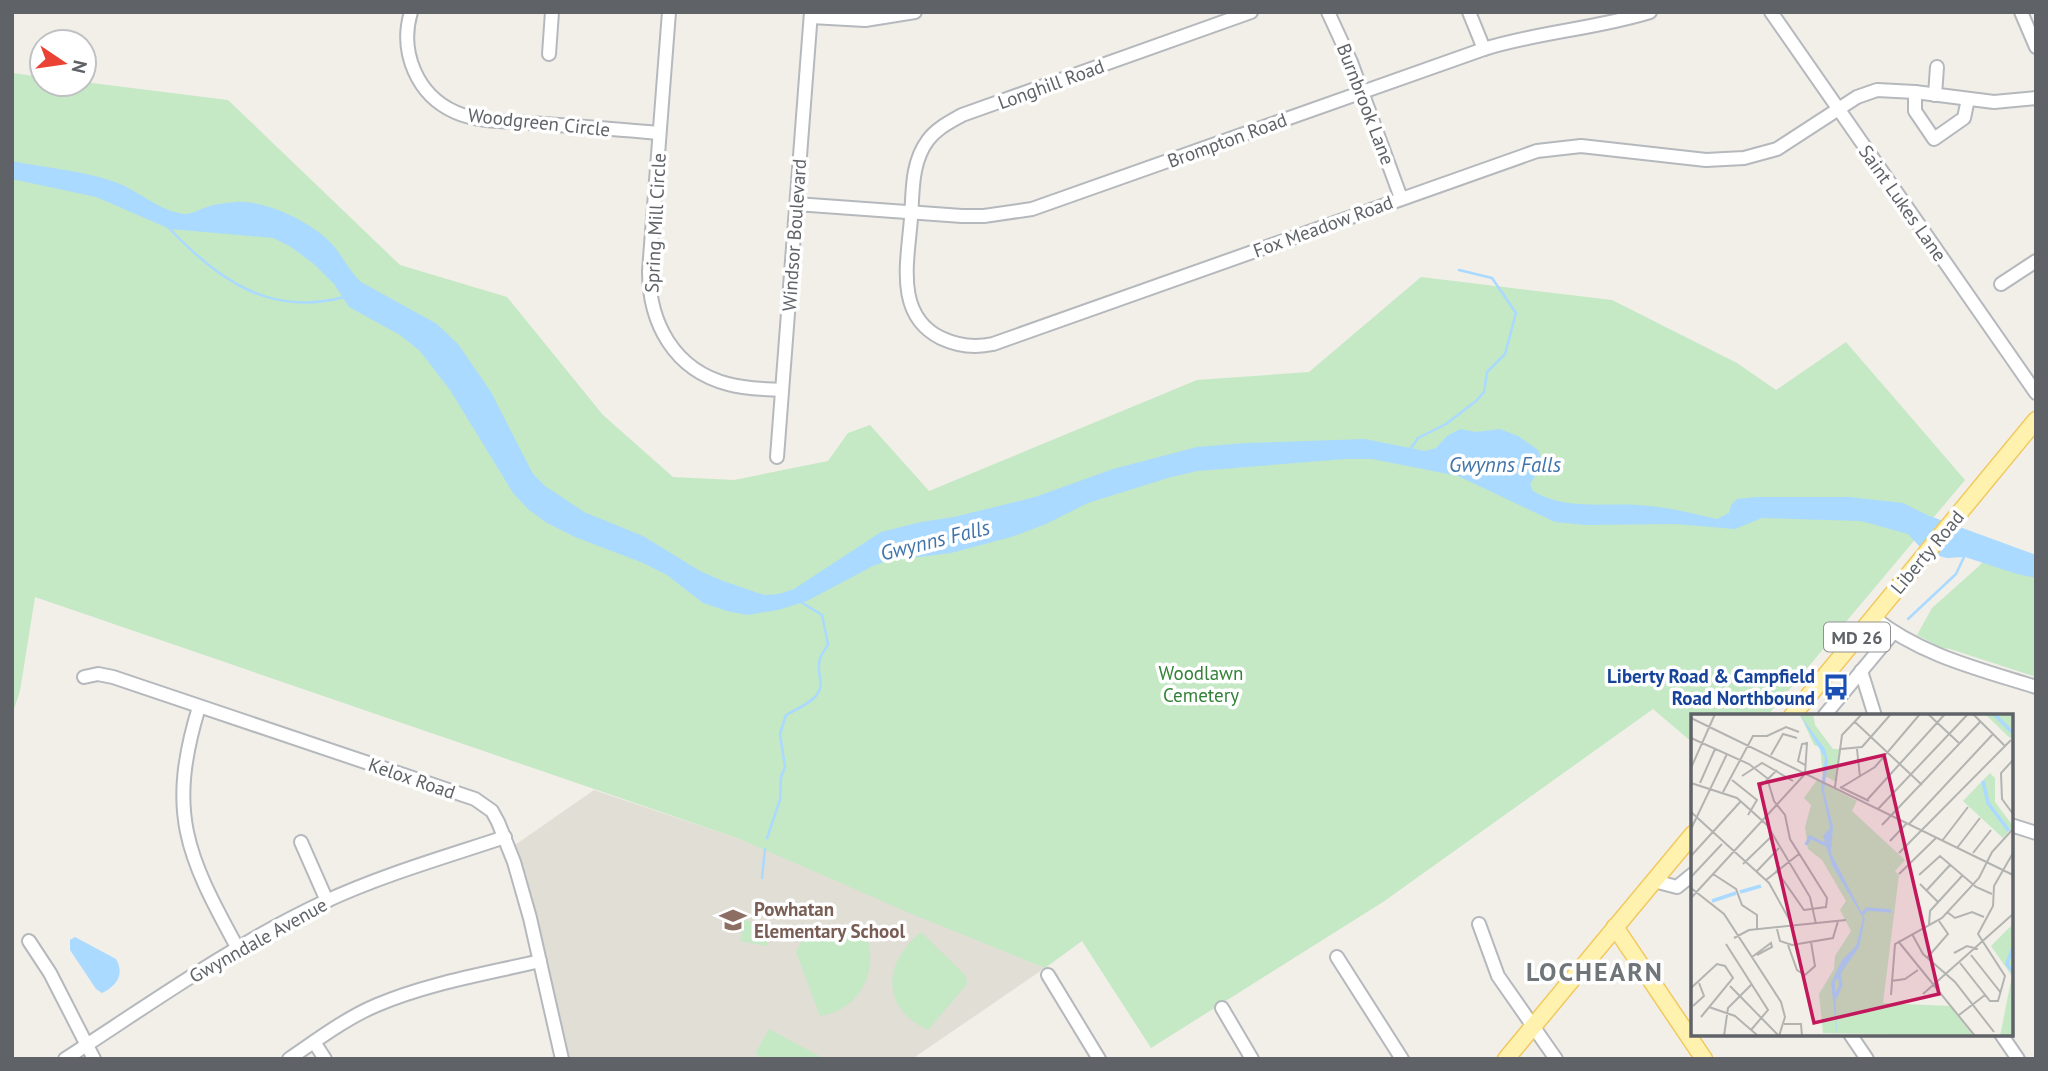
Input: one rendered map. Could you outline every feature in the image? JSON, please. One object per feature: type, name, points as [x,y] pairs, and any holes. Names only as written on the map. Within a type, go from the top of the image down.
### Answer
[{"type":"main road","name":"Liberty Road","points":[[1794,714],[2036,420]]},
{"type":"main road","points":[[1506,1059],[1691,836]]},
{"type":"main road","points":[[1615,926],[1704,1059]]},
{"type":"street","name":"Woodgreen Circle","points":[[411,12],[407,36],[413,69],[430,95],[457,113],[489,119],[659,133]]},
{"type":"street","points":[[549,54],[552,12]]},
{"type":"street","name":"Spring Mill Circle","points":[[669,12],[649,271],[655,317],[673,348],[701,373],[730,385],[782,390]]},
{"type":"street","points":[[811,15],[865,20],[915,12]]},
{"type":"street","name":"Longhill Road","points":[[911,213],[914,180],[921,152],[937,130],[948,122],[1251,12]]},
{"type":"street","name":"Burnbrook Lane","points":[[1328,12],[1363,91],[1401,198]]},
{"type":"street","points":[[1469,12],[1484,49]]},
{"type":"street","name":"Brompton Road","points":[[796,204],[984,216],[1032,209],[1484,49],[1601,19],[1650,12]]},
{"type":"street","name":"Saint Lukes Lane","points":[[1771,12],[2036,393]]},
{"type":"street","points":[[2021,12],[2034,39]]},
{"type":"street","name":"Windsor Boulevard","points":[[777,457],[811,15]]},
{"type":"street","points":[[1935,94],[1937,67]]},
{"type":"street","name":"Fox Meadow Road","points":[[911,213],[906,277],[913,311],[919,321],[935,335],[972,347],[984,346],[1516,157],[1561,147],[1603,147],[1706,160],[1744,158],[1785,145],[1857,97],[1877,90],[2012,102],[2036,98]]},
{"type":"street","points":[[1915,92],[1915,111],[1934,139],[1964,118],[1968,99]]},
{"type":"street","points":[[2001,284],[2036,261]]},
{"type":"street","points":[[1873,617],[1893,633],[1928,652],[2036,687]]},
{"type":"street","points":[[1826,714],[1893,633]]},
{"type":"street","points":[[1861,671],[1874,714]]},
{"type":"street","name":"Kelox Road","points":[[84,677],[98,674],[113,677],[475,799],[492,811],[505,837],[523,889],[562,1059]]},
{"type":"street","points":[[199,706],[186,754],[182,788],[187,840],[203,882],[237,947]]},
{"type":"street","points":[[2013,826],[2036,833]]},
{"type":"street","name":"Gwynndale Avenue","points":[[65,1059],[237,947],[327,901],[505,837]]},
{"type":"street","points":[[301,842],[327,901]]},
{"type":"street","points":[[1654,881],[1677,887],[1691,876]]},
{"type":"street","points":[[1479,925],[1498,976],[1556,1059]]},
{"type":"street","points":[[29,942],[50,973],[94,1059]]},
{"type":"street","points":[[1337,957],[1402,1059]]},
{"type":"street","points":[[289,1059],[359,1014],[403,996],[540,961]]},
{"type":"street","points":[[1048,975],[1100,1059]]},
{"type":"street","points":[[1222,1008],[1252,1059]]},
{"type":"street","points":[[1851,1036],[1867,1059]]},
{"type":"street","points":[[2002,1036],[2018,1059]]},
{"type":"street","points":[[314,1042],[325,1059]]},
{"type":"shaded area","name":"Powhatan Elementary School","points":[[594,790],[737,838],[1045,968],[912,1059],[568,1059],[539,926],[515,845]]},
{"type":"green space","name":"Woodlawn Cemetery","points":[[12,73],[28,75],[28,98],[98,98],[98,84],[228,100],[400,265],[507,297],[603,415],[673,477],[734,480],[828,461],[848,433],[870,425],[929,491],[1197,380],[1309,372],[1421,277],[1612,300],[1737,363],[1776,390],[1846,342],[1965,480],[1769,714],[1691,714],[1691,741],[1653,709],[1383,902],[1151,1048],[1082,941],[1045,968],[737,838],[35,597],[20,691],[12,715]]},
{"type":"green space","points":[[2000,543],[2036,555],[2036,677],[1942,648],[1917,635],[1932,608],[1978,567]]},
{"type":"green space","points":[[744,920],[770,926],[767,946],[740,941]]},
{"type":"green space","points":[[860,922],[869,945],[866,981],[852,1001],[839,1010],[820,1016],[796,952],[801,942]]},
{"type":"green space","points":[[921,932],[966,976],[967,984],[928,1030],[912,1021],[901,1010],[892,984],[899,957]]},
{"type":"green space","points":[[769,1029],[821,1057],[820,1059],[764,1059],[755,1054]]},
{"type":"water","name":"Gwynns Falls","points":[[12,161],[100,177],[129,188],[162,207],[183,214],[220,204],[247,202],[272,208],[309,225],[328,240],[361,282],[437,324],[458,344],[491,392],[533,474],[545,486],[584,512],[643,536],[700,571],[764,595],[794,589],[881,532],[1035,497],[1113,469],[1197,447],[1365,439],[1425,451],[1436,448],[1447,436],[1460,429],[1476,432],[1500,429],[1518,436],[1538,450],[1541,467],[1530,484],[1533,491],[1557,501],[1657,507],[1717,519],[1729,513],[1731,505],[1737,499],[1757,497],[1849,497],[1903,503],[1927,515],[2036,555],[2036,578],[1965,557],[1947,558],[1936,555],[1921,548],[1908,534],[1861,521],[1762,518],[1735,529],[1675,524],[1585,525],[1555,522],[1458,476],[1372,459],[1345,459],[1197,471],[1168,478],[1088,503],[1046,524],[1011,537],[951,553],[887,561],[807,601],[778,610],[747,615],[727,611],[703,603],[667,575],[575,537],[529,510],[513,493],[450,390],[420,351],[400,335],[349,307],[334,284],[314,264],[291,247],[273,238],[170,229],[96,197],[12,179]]},
{"type":"water","points":[[75,937],[116,959],[119,965],[118,979],[102,993],[96,989],[70,950],[70,940]]},
{"type":"waterway","points":[[169,228],[207,264],[247,290],[292,302],[317,302],[344,297]]},
{"type":"waterway","points":[[1409,451],[1418,438],[1446,424],[1476,401],[1484,392],[1487,372],[1505,354],[1516,313],[1492,278],[1459,270]]},
{"type":"waterway","points":[[1908,619],[1956,574],[1965,555]]},
{"type":"waterway","points":[[767,838],[780,800],[781,777],[785,767],[780,734],[786,715],[815,697],[818,692],[821,683],[819,664],[828,644],[822,615],[799,601]]},
{"type":"waterway","points":[[762,878],[765,849]]},
{"type":"place","name":"Liberty Road & Campfield Road Northbound","points":[[1836,687]]},
{"type":"place","name":"Powhatan Elementary School","points":[[733,920]]},
{"type":"district","name":"LOCHEARN","points":[[1595,971]]}]
